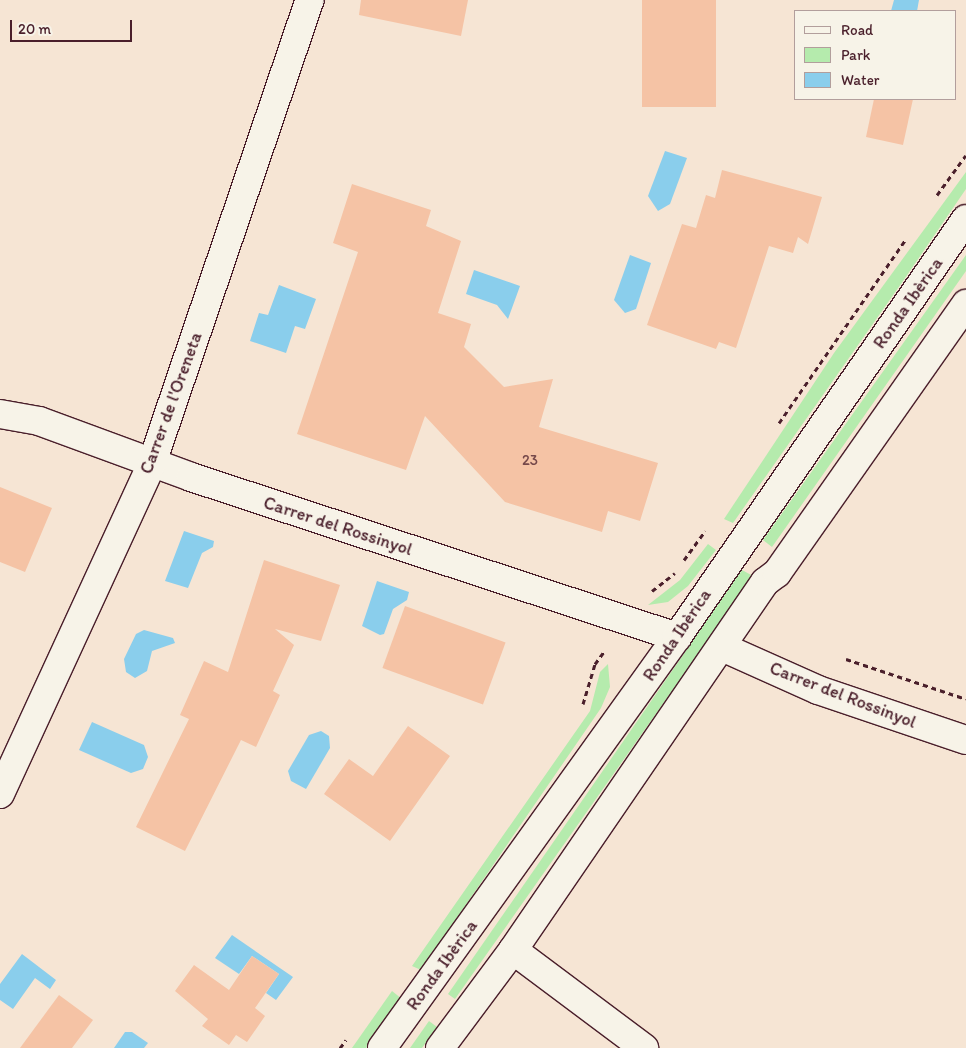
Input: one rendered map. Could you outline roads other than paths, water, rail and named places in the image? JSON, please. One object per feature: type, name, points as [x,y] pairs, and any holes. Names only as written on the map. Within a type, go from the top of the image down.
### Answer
[{"type":"street","name":"Carrer de l'Oreneta","points":[[0,794],[152,463],[310,0]]},
{"type":"street","name":"Ronda Ibèrica","points":[[382,1048],[677,637],[966,219]]},
{"type":"street","points":[[440,1048],[513,950],[722,647],[966,304]]},
{"type":"street","name":"Carrer del Rossinyol","points":[[0,414],[39,421],[152,463],[677,637]]},
{"type":"street","name":"Carrer del Rossinyol","points":[[722,647],[818,690],[966,740]]},
{"type":"street","points":[[513,950],[644,1048]]},
{"type":"water","points":[[894,0],[919,0],[917,10],[891,10]]},
{"type":"water","points":[[665,151],[687,158],[670,204],[658,211],[648,196]]},
{"type":"water","points":[[630,255],[651,263],[636,309],[625,313],[614,300]]},
{"type":"water","points":[[474,270],[520,286],[508,319],[497,305],[466,294]]},
{"type":"water","points":[[279,285],[316,299],[305,329],[295,326],[286,353],[250,341],[259,313],[268,315]]},
{"type":"water","points":[[184,531],[214,541],[213,547],[202,553],[188,588],[165,581]]},
{"type":"water","points":[[377,581],[409,592],[407,600],[393,609],[384,634],[380,635],[362,626]]},
{"type":"water","points":[[144,630],[173,638],[175,643],[152,651],[147,671],[135,678],[126,672],[124,659],[136,634]]},
{"type":"water","points":[[92,722],[144,745],[148,757],[143,769],[131,773],[79,750]]},
{"type":"water","points":[[321,731],[329,736],[330,748],[306,789],[291,781],[288,771],[309,735]]},
{"type":"water","points":[[232,935],[293,977],[276,1000],[266,993],[279,974],[252,956],[239,974],[215,958]]},
{"type":"water","points":[[22,954],[56,980],[50,989],[35,978],[13,1009],[0,1000],[0,984]]},
{"type":"water","points":[[125,1032],[132,1032],[148,1043],[144,1048],[114,1048]]}]
